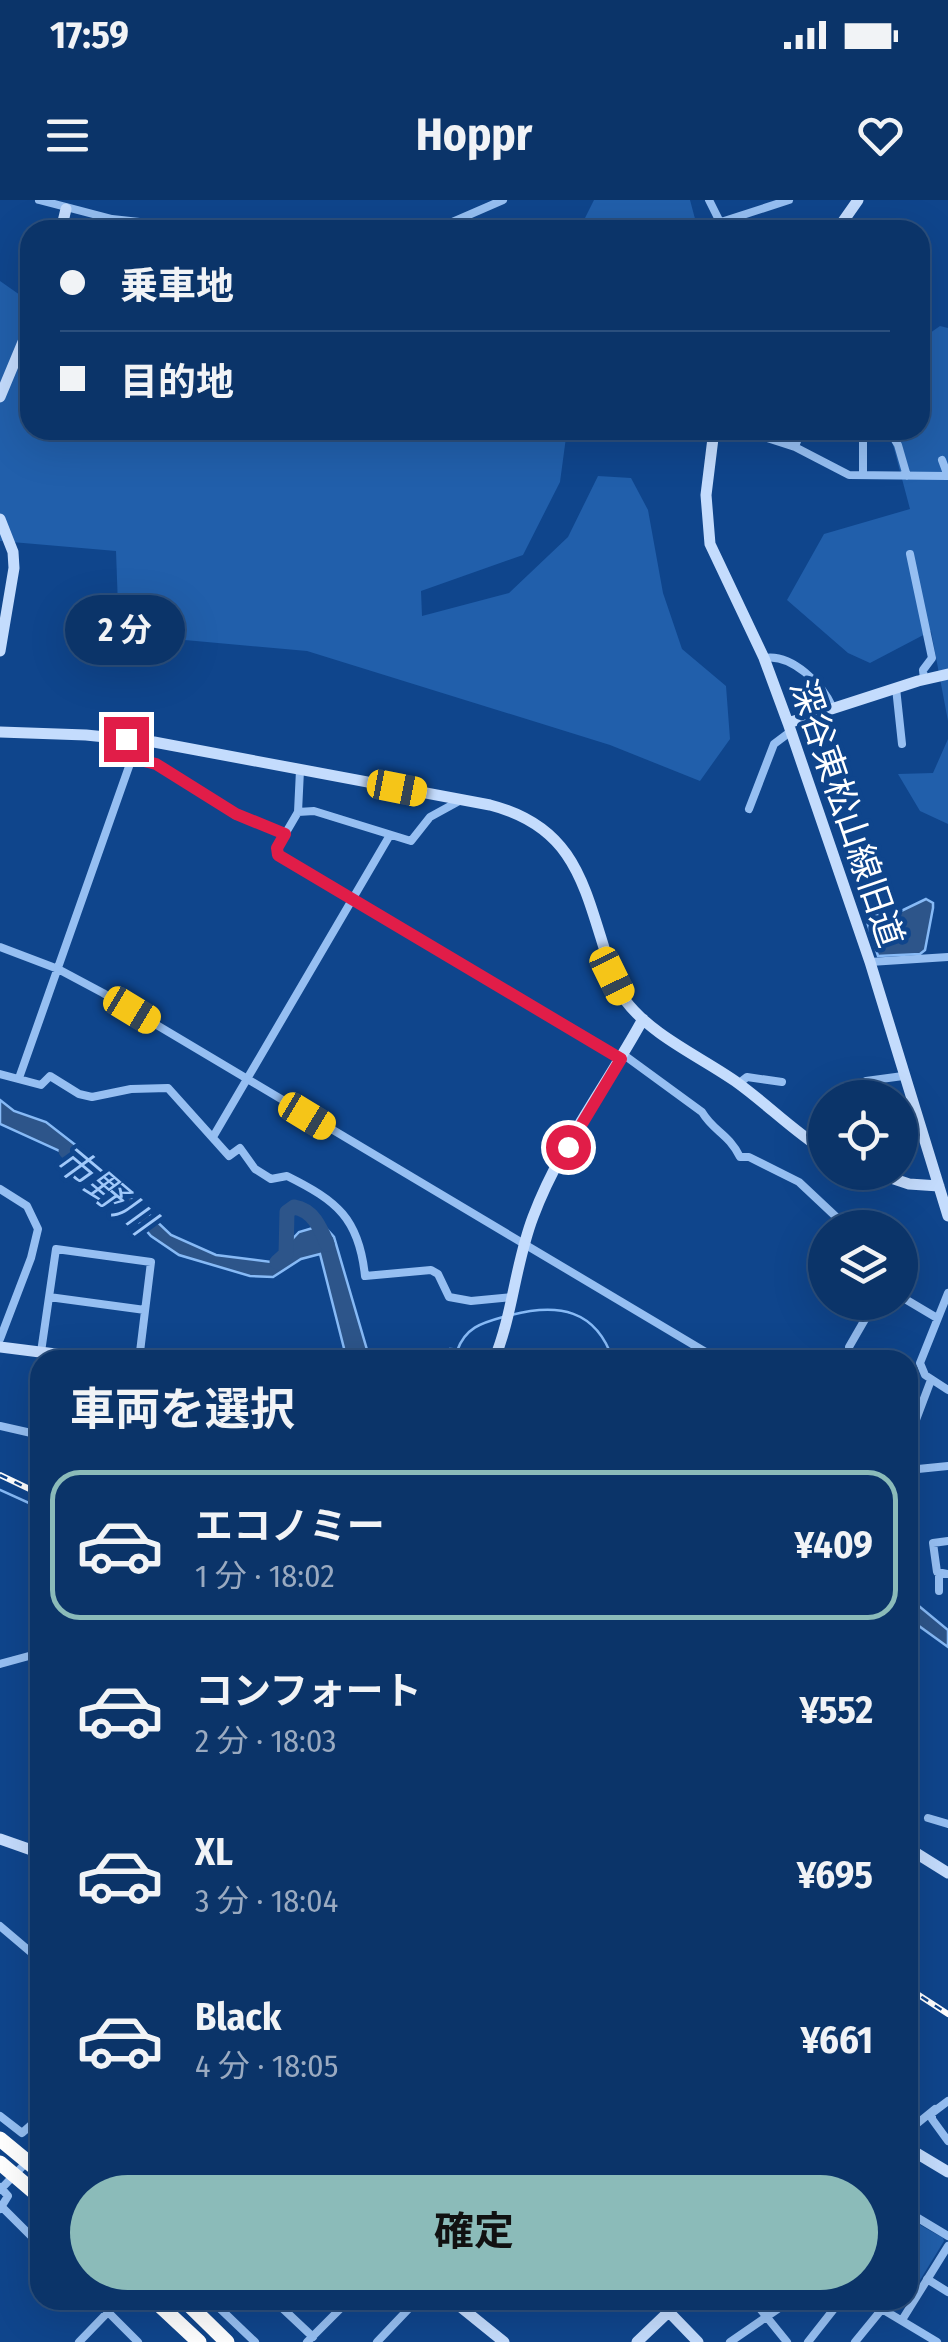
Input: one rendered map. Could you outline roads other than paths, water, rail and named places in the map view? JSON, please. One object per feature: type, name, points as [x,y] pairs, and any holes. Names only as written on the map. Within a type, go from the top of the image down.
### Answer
[{"type":"highway","points":[[0,2138],[30,2164]]},
{"type":"highway","points":[[0,2163],[30,2189]]},
{"type":"highway","points":[[165,2310],[199,2342]]},
{"type":"highway","points":[[194,2310],[227,2342]]},
{"type":"street","points":[[39,200],[121,220]]},
{"type":"street","points":[[457,220],[503,200]]},
{"type":"street","points":[[738,220],[788,200]]},
{"type":"street","points":[[63,220],[66,209]]},
{"type":"street","points":[[0,397],[20,349]]},
{"type":"street","name":"深谷東松山線旧道","points":[[713,440],[706,496],[710,544],[764,658],[789,728],[870,962],[948,1216]]},
{"type":"street","points":[[771,440],[838,471],[863,475],[948,476],[942,460]]},
{"type":"street","points":[[795,448],[798,440]]},
{"type":"street","points":[[863,440],[863,475]]},
{"type":"street","points":[[895,440],[906,476]]},
{"type":"street","points":[[0,519],[13,552],[14,568],[0,650]]},
{"type":"street","points":[[910,554],[932,658],[923,670],[924,679]]},
{"type":"street","points":[[764,658],[772,656],[802,670],[833,708]]},
{"type":"street","points":[[748,809],[774,744],[789,728],[833,708],[948,674]]},
{"type":"street","points":[[896,688],[902,744]]},
{"type":"street","points":[[0,732],[138,741],[461,800],[522,816],[560,845],[582,878],[612,976],[623,999],[643,1019],[808,1138]]},
{"type":"street","points":[[19,1078],[138,741]]},
{"type":"street","points":[[132,758],[156,764],[236,814],[285,834]]},
{"type":"street","points":[[300,770],[298,812],[277,848],[278,855],[622,1057],[702,1112],[708,1122],[731,1138],[740,1158],[749,1157],[798,1182],[828,1210]]},
{"type":"street","points":[[298,812],[314,812],[411,841],[430,817],[461,800]]},
{"type":"street","points":[[212,1138],[390,835]]},
{"type":"street","points":[[0,946],[58,969],[702,1350]]},
{"type":"street","points":[[870,962],[948,957]]},
{"type":"street","points":[[497,1350],[523,1246],[544,1192],[643,1019]]},
{"type":"street","points":[[0,1074],[40,1085],[50,1076],[92,1098],[132,1089],[168,1088],[229,1156],[240,1148],[255,1169],[271,1178],[287,1176],[342,1209],[353,1223],[361,1246],[365,1276],[431,1270],[438,1274],[448,1297],[512,1297]]},
{"type":"street","points":[[874,1080],[904,1076]]},
{"type":"street","points":[[738,1084],[747,1077],[782,1082]]},
{"type":"street","points":[[918,1185],[939,1186]]},
{"type":"street","points":[[0,1189],[27,1206],[38,1228],[31,1258],[5,1311],[0,1339]]},
{"type":"street","points":[[42,1350],[56,1248],[151,1262],[140,1350]]},
{"type":"street","points":[[948,1292],[920,1363],[931,1380],[948,1390]]},
{"type":"street","points":[[49,1297],[145,1310]]},
{"type":"street","points":[[918,1307],[936,1318]]},
{"type":"street","points":[[849,1350],[865,1320]]},
{"type":"street","points":[[0,1347],[30,1351]]},
{"type":"street","points":[[918,1415],[931,1380]]},
{"type":"street","points":[[0,1426],[30,1433]]},
{"type":"street","points":[[918,1469],[948,1466]]},
{"type":"street","points":[[939,1590],[944,1574],[932,1542],[948,1542]]},
{"type":"street","points":[[0,1664],[30,1656]]},
{"type":"street","points":[[928,1818],[948,1824]]},
{"type":"street","points":[[0,1840],[30,1849]]},
{"type":"street","points":[[918,1854],[948,1873]]},
{"type":"street","points":[[0,1926],[30,1952]]},
{"type":"street","points":[[918,2123],[948,2101]]},
{"type":"street","points":[[936,2109],[932,2113],[934,2125],[948,2141]]},
{"type":"street","points":[[0,2116],[30,2139]]},
{"type":"street","points":[[22,2132],[30,2125]]},
{"type":"street","points":[[918,2127],[934,2125]]},
{"type":"street","points":[[918,2154],[948,2172]]},
{"type":"street","points":[[30,2158],[0,2189],[8,2196],[1,2208],[30,2236]]},
{"type":"street","points":[[918,2220],[948,2236]]},
{"type":"street","points":[[918,2294],[948,2246]]},
{"type":"street","points":[[927,2279],[948,2292]]},
{"type":"street","points":[[221,2310],[255,2342]]},
{"type":"street","points":[[284,2310],[310,2339],[339,2310]]},
{"type":"street","points":[[377,2342],[407,2310]]},
{"type":"street","points":[[464,2310],[504,2342]]},
{"type":"street","points":[[761,2310],[786,2342]]},
{"type":"street","points":[[730,2342],[776,2310]]},
{"type":"street","points":[[808,2342],[833,2310]]},
{"type":"street","points":[[855,2342],[881,2310]]},
{"type":"street","points":[[884,2310],[937,2342]]},
{"type":"street","points":[[902,2320],[908,2310]]},
{"type":"street","points":[[637,2342],[668,2311],[698,2342]]},
{"type":"street","points":[[79,2342],[108,2312],[138,2342]]},
{"type":"waterway","name":"市野川","points":[[66,1151],[113,1192]]},
{"type":"waterway","name":"市野川","points":[[277,1262],[286,1254],[287,1212],[294,1207],[311,1216],[327,1244]]},
{"type":"waterway","points":[[511,1315],[544,1310],[573,1314],[596,1330],[609,1350]]},
{"type":"waterway","points":[[458,1350],[464,1337],[475,1328],[503,1317]]},
{"type":"waterway","points":[[0,1490],[30,1504]]},
{"type":"railway","points":[[0,1475],[30,1489]]},
{"type":"railway","points":[[918,1994],[948,2014]]}]
